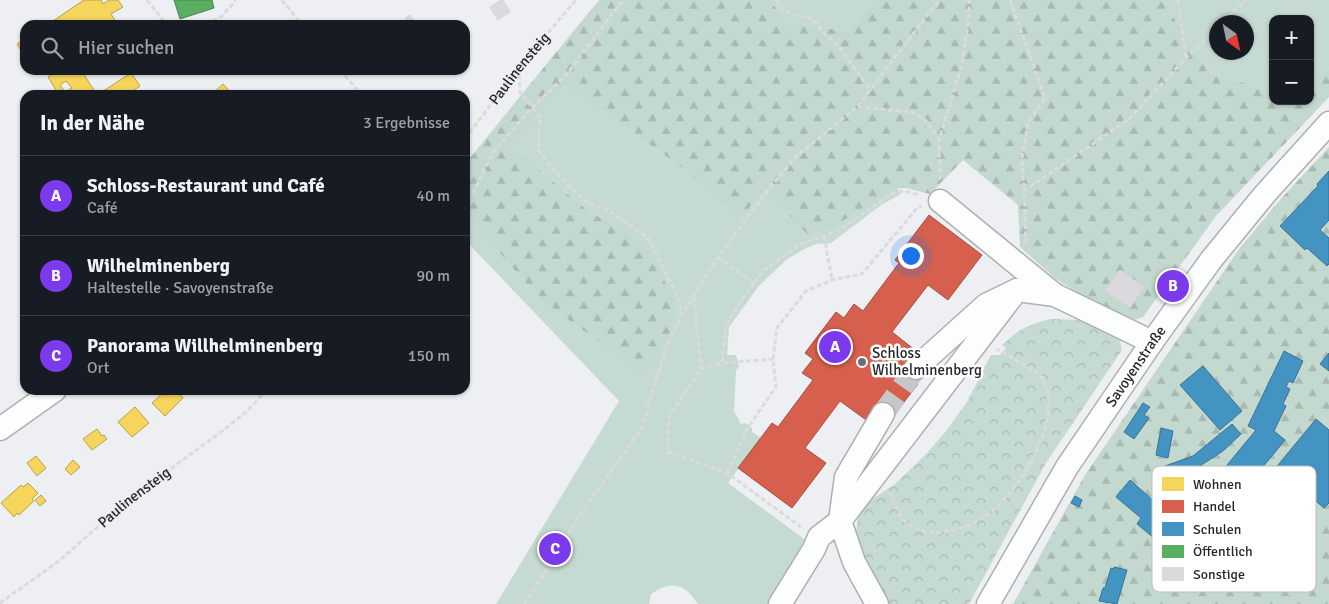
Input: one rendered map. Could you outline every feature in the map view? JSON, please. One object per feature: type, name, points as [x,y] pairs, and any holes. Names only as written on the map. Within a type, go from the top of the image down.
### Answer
[{"type":"street","name":"Savoyenstraße","points":[[988,604],[1067,466],[1152,342],[1217,252],[1265,194],[1329,123]]},
{"type":"street","points":[[940,201],[1022,281],[1152,342]]},
{"type":"street","points":[[780,604],[814,549],[819,537],[840,521],[1022,281]]},
{"type":"street","points":[[916,368],[986,305],[1022,281]]},
{"type":"street","points":[[0,429],[48,395]]},
{"type":"street","points":[[877,604],[854,562],[840,521],[846,477],[882,414]]},
{"type":"path","points":[[148,0],[163,20]]},
{"type":"path","points":[[215,20],[222,16],[236,0]]},
{"type":"path","points":[[282,0],[298,20]]},
{"type":"path","name":"Paulinensteig","points":[[470,132],[519,67],[576,0]]},
{"type":"path","points":[[470,193],[473,193],[494,152],[532,108],[567,74],[619,5],[625,0]]},
{"type":"path","points":[[776,0],[783,9],[792,14],[810,18],[817,23],[821,31],[838,45],[870,91]]},
{"type":"path","points":[[524,604],[579,516],[643,427],[654,384],[669,341],[681,316],[718,257],[767,191],[797,156],[857,107],[940,0]]},
{"type":"path","points":[[940,201],[939,140],[961,68],[969,18],[969,0]]},
{"type":"path","points":[[1010,0],[1045,98],[1028,123],[1022,158],[1024,191],[1022,281]]},
{"type":"path","points":[[1178,0],[1186,58]]},
{"type":"path","points":[[1230,15],[1246,0]]},
{"type":"path","points":[[1024,191],[1129,120],[1209,35]]},
{"type":"path","points":[[519,67],[520,92],[540,117],[538,150],[565,183],[588,203],[608,210],[648,238],[680,301],[681,316]]},
{"type":"path","points":[[344,75],[358,90]]},
{"type":"path","points":[[857,107],[912,112],[925,120],[939,140]]},
{"type":"path","points":[[722,363],[726,327],[738,305],[763,271],[800,244],[842,228],[893,193],[905,191],[940,201]]},
{"type":"path","points":[[727,473],[749,426],[776,387],[773,359],[777,328],[806,291],[832,280],[862,274],[918,207],[940,201]]},
{"type":"path","points":[[824,236],[832,280]]},
{"type":"path","points":[[718,257],[754,283]]},
{"type":"path","points":[[694,295],[701,369],[669,418],[668,452],[727,473],[819,537]]},
{"type":"path","points":[[878,471],[904,521],[923,532],[948,532],[971,524],[992,510],[1018,484],[1033,458],[1047,421],[1046,385],[1038,373],[979,339]]},
{"type":"path","points":[[701,369],[722,363],[773,359]]},
{"type":"path","name":"Paulinensteig","points":[[0,603],[59,561],[142,490],[229,426],[262,395]]},
{"type":"green space","points":[[599,0],[770,0],[786,23],[848,31],[875,0],[1162,0],[1210,73],[1269,91],[1269,105],[1314,105],[1314,82],[1329,68],[1329,97],[1216,216],[1143,317],[1128,322],[1088,300],[1055,278],[1020,247],[1018,205],[963,160],[930,194],[906,188],[892,189],[839,223],[808,235],[764,188],[741,219],[680,166],[565,86],[509,144],[588,211],[644,241],[675,301],[671,331],[642,373],[539,298],[470,219],[470,158]]},
{"type":"green space","points":[[770,0],[875,0],[848,31],[785,23]]},
{"type":"green space","points":[[1162,0],[1329,0],[1329,68],[1314,82],[1314,15],[1269,15],[1269,91],[1210,73]]},
{"type":"green space","points":[[565,86],[680,166],[741,219],[764,188],[897,188],[901,194],[881,205],[831,243],[819,243],[804,249],[786,260],[759,286],[729,327],[727,355],[735,355],[739,367],[736,370],[734,411],[741,424],[745,423],[752,428],[752,432],[761,438],[728,483],[807,541],[774,604],[698,604],[683,588],[671,585],[651,594],[649,604],[496,604],[619,401],[470,245],[470,219],[539,298],[644,241],[588,211],[508,143]]},
{"type":"green space","points":[[1329,147],[1329,604],[1013,604],[1085,475],[1239,249],[1279,201]]},
{"type":"green space","points":[[1051,319],[1084,320],[1122,339],[1120,342],[1122,350],[1046,463],[969,604],[886,604],[855,540],[859,510],[895,484],[927,453],[947,430],[967,402],[991,355],[1000,355],[1006,348],[1002,345],[1030,325]]},
{"type":"building: Wohnen","points":[[84,0],[101,0],[103,4],[109,0],[118,0],[123,7],[111,14],[115,20],[54,20]]},
{"type":"building: Wohnen","points":[[50,75],[84,75],[94,90],[68,90],[72,88],[66,81],[60,85],[64,90],[56,90],[48,77]]},
{"type":"building: Wohnen","points":[[128,75],[132,75],[140,86],[134,90],[105,90]]},
{"type":"building: Wohnen","points":[[223,84],[228,90],[216,90]]},
{"type":"building: Wohnen","points":[[161,395],[180,395],[183,398],[165,416],[152,403]]},
{"type":"building: Wohnen","points":[[135,407],[149,423],[132,437],[118,422]]},
{"type":"building: Wohnen","points":[[97,429],[107,439],[92,450],[83,439]]},
{"type":"building: Wohnen","points":[[36,456],[46,468],[37,476],[27,463]]},
{"type":"building: Wohnen","points":[[73,460],[80,467],[71,475],[65,469]]},
{"type":"building: Wohnen","points":[[28,483],[38,493],[32,499],[34,501],[19,515],[17,513],[14,517],[1,503],[21,485],[23,487]]},
{"type":"building: Wohnen","points":[[41,495],[46,501],[40,506],[35,500]]},
{"type":"building: Handel","name":"Schloss Wilhelminenberg","points":[[929,215],[982,255],[948,300],[928,285],[892,332],[920,354],[921,372],[914,381],[918,384],[897,411],[894,408],[887,417],[869,422],[840,401],[805,448],[826,463],[792,508],[738,468],[772,423],[778,427],[813,380],[802,373],[813,359],[805,353],[836,312],[844,318],[854,304],[863,311],[899,263],[895,260]]},
{"type":"building: Schulen","points":[[1329,171],[1329,220],[1320,230],[1329,238],[1329,264],[1327,266],[1307,248],[1305,250],[1280,226],[1318,186],[1317,184]]},
{"type":"building: Schulen","points":[[1284,351],[1303,361],[1293,383],[1289,381],[1286,387],[1290,389],[1283,404],[1286,406],[1274,431],[1285,440],[1264,466],[1226,466],[1256,430],[1248,426]]},
{"type":"building: Schulen","points":[[1329,353],[1329,371],[1320,364]]},
{"type":"building: Schulen","points":[[1203,366],[1242,411],[1220,430],[1180,385]]},
{"type":"building: Schulen","points":[[1143,403],[1150,407],[1144,415],[1149,418],[1134,439],[1124,432]]},
{"type":"building: Schulen","points":[[1316,419],[1329,430],[1329,503],[1324,508],[1316,501],[1316,466],[1277,466]]},
{"type":"building: Schulen","points":[[1232,424],[1241,434],[1223,451],[1200,466],[1165,466],[1193,456]]},
{"type":"building: Schulen","points":[[1161,428],[1173,431],[1168,458],[1156,455]]},
{"type":"building: Schulen","points":[[1130,480],[1152,499],[1152,536],[1137,524],[1141,518],[1116,497]]},
{"type":"building: Schulen","points":[[1075,496],[1082,500],[1079,507],[1071,503]]},
{"type":"building: Schulen","points":[[1114,567],[1127,570],[1117,604],[1099,601],[1111,568],[1114,569]]},
{"type":"building: Öffentlich","points":[[174,0],[212,0],[214,8],[180,19]]},
{"type":"building: Sonstige","points":[[503,0],[510,12],[498,20],[490,7]]},
{"type":"building: Sonstige","points":[[410,15],[414,20],[406,20],[405,18]]},
{"type":"building: Sonstige","points":[[1120,270],[1144,287],[1130,308],[1105,290]]},
{"type":"tunnel","points":[[883,414],[916,368]]},
{"type":"place","name":"Wilhelminenberg","points":[[1173,286]]},
{"type":"place","name":"Schloss-Restaurant und Café","points":[[835,347]]},
{"type":"place","name":"Schloss Wilhelminenberg","points":[[862,362]]},
{"type":"place","name":"Panorama Willhelminenberg","points":[[555,549]]}]
